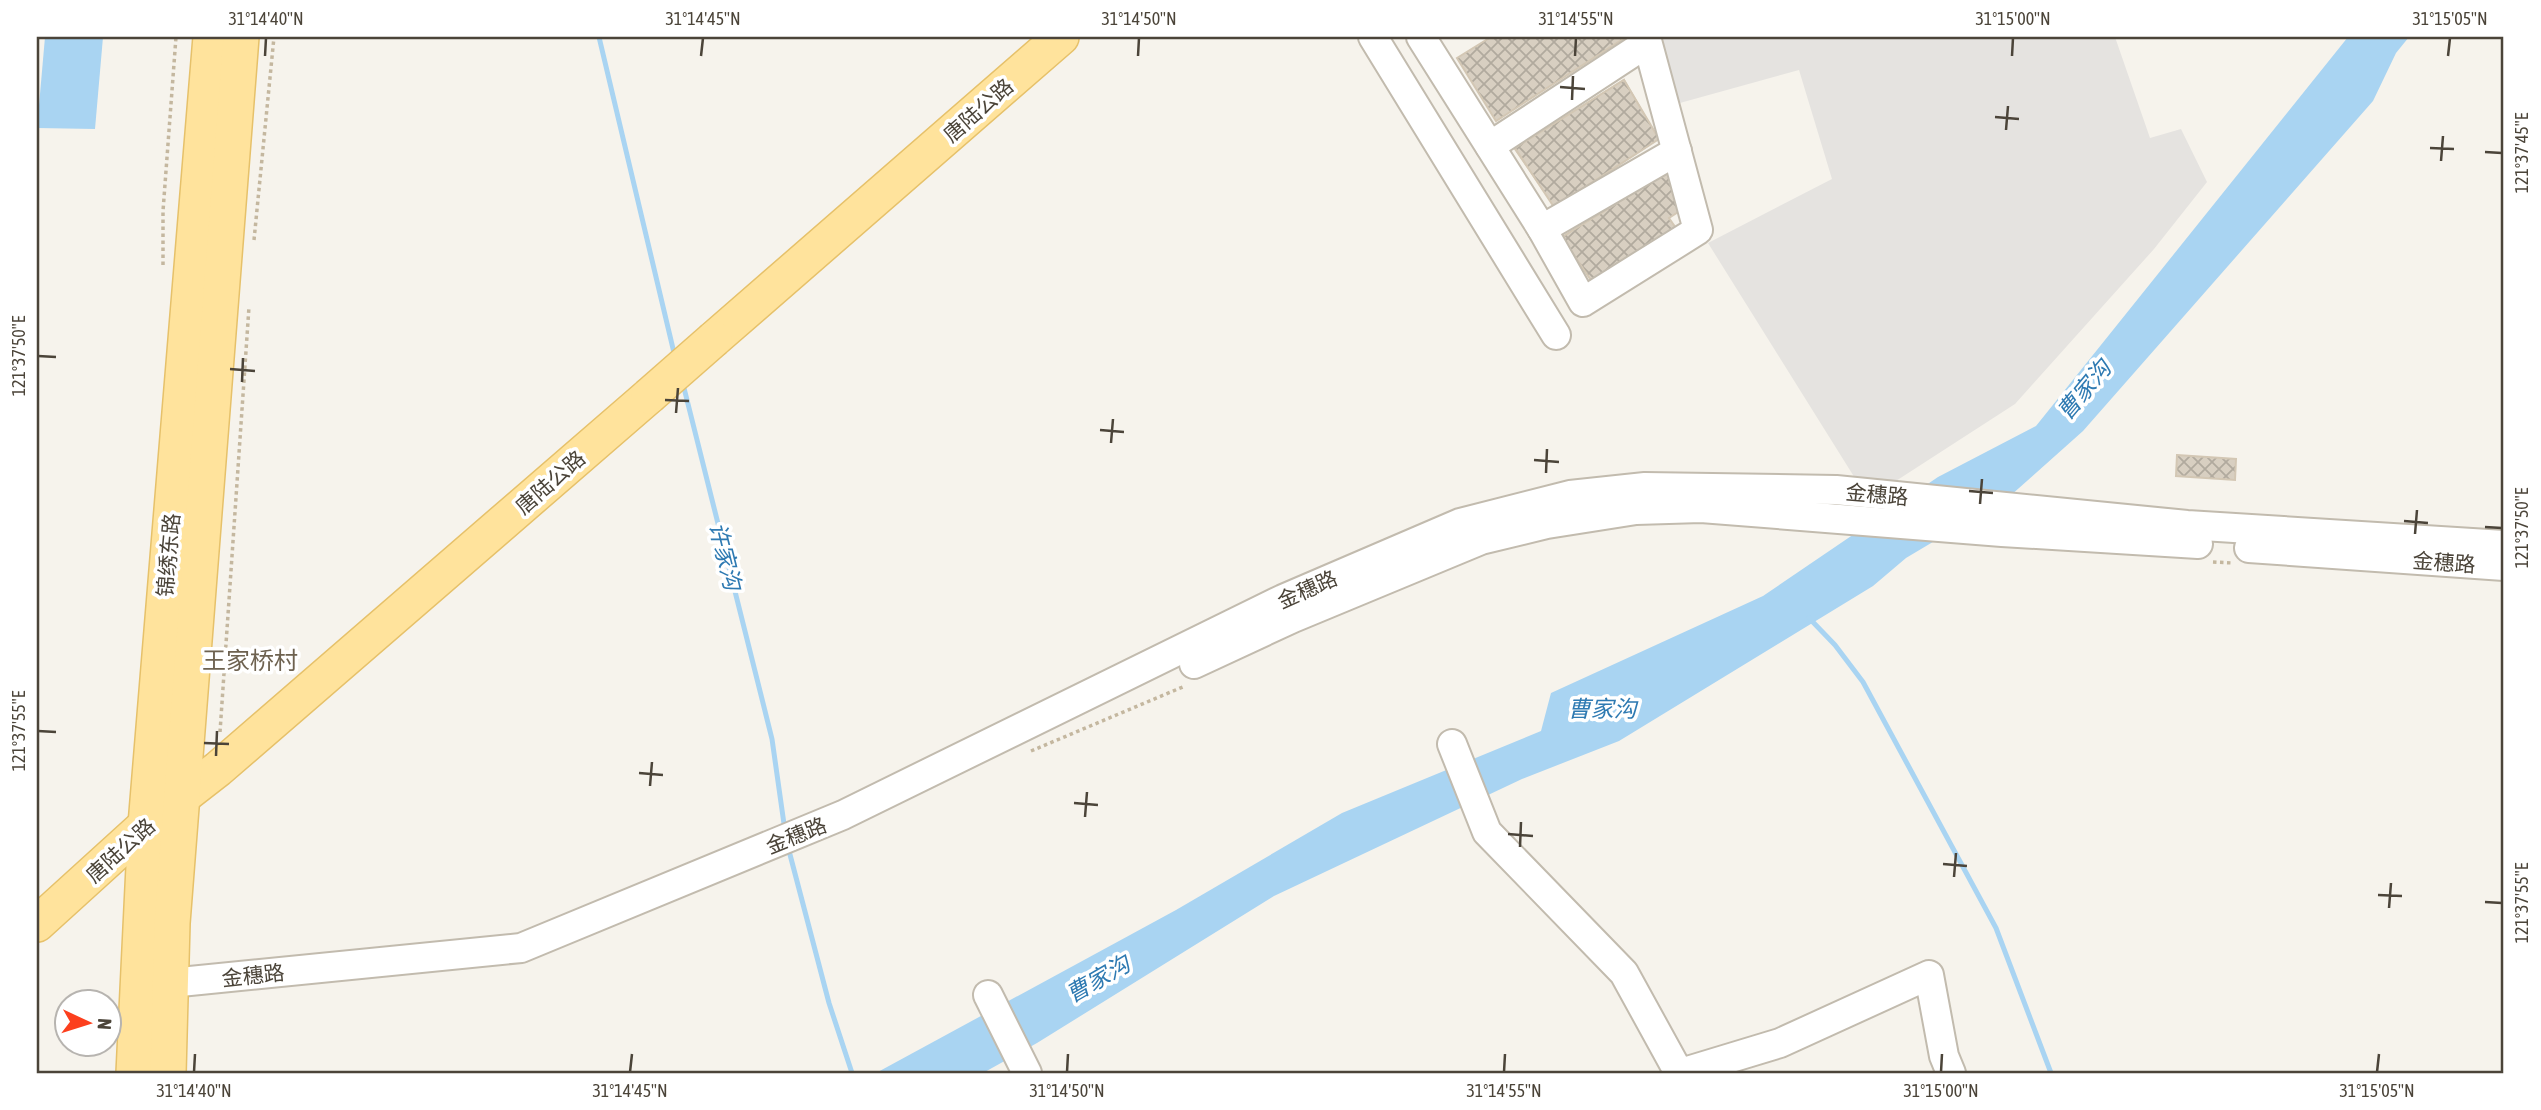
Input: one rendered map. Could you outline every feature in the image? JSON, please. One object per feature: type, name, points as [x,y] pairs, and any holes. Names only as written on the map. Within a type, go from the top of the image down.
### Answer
[{"type":"main road","name":"锦绣东路","points":[[134,1073],[146,825],[211,37]]},
{"type":"main road","name":"锦绣东路","points":[[168,1073],[169,991],[182,797],[241,37]]},
{"type":"main road","name":"唐陆公路","points":[[37,924],[146,825],[218,769],[1062,37]]},
{"type":"street","points":[[1373,37],[1556,335]]},
{"type":"street","points":[[1433,41],[1490,146],[1542,229],[1583,302],[1698,230],[1647,40],[1490,146]]},
{"type":"street","points":[[1542,229],[1677,151]]},
{"type":"street","name":"金穗路","points":[[844,820],[1283,599],[1460,523],[1570,495],[1645,487],[1836,490],[2017,507],[2082,525],[2504,566]]},
{"type":"street","name":"金穗路","points":[[169,991],[526,960],[1293,618],[1481,540],[1546,524],[1636,510],[1701,508],[2002,532],[2082,525],[2201,526],[2504,545]]},
{"type":"street","points":[[1452,744],[1487,832],[1624,973],[1680,1073],[1780,1044],[1929,975],[1944,1056],[1951,1073]]},
{"type":"street","points":[[988,995],[1026,1071]]},
{"type":"path","points":[[254,240],[274,37]]},
{"type":"path","points":[[218,769],[250,295]]},
{"type":"path","points":[[1026,752],[1194,682]]},
{"type":"shaded area","points":[[1653,37],[2115,37],[2150,138],[2181,129],[2207,182],[2154,249],[2015,404],[1868,499],[1708,243],[1832,179],[1799,70],[1669,106]]},
{"type":"water","points":[[45,37],[103,37],[95,129],[37,128]]},
{"type":"water","name":"曹家沟","points":[[2348,37],[2409,37],[2396,53],[2373,101],[2083,431],[2010,496],[1906,558],[1873,586],[1619,741],[1522,779],[1274,896],[1037,1043],[983,1073],[876,1073],[1176,910],[1342,813],[1541,731],[1551,693],[1763,596],[1938,477],[2036,426]]},
{"type":"building","points":[[1491,37],[1626,37],[1496,121],[1457,58]]},
{"type":"building","points":[[1624,80],[1658,139],[1555,207],[1515,149]]},
{"type":"building","points":[[1624,80],[1659,139],[1554,207],[1515,148]]},
{"type":"building","points":[[1668,172],[1689,205],[1669,218],[1680,234],[1596,288],[1562,237]]},
{"type":"building","points":[[2177,455],[2236,459],[2235,480],[2176,476]]},
{"type":"waterway","name":"许家沟","points":[[599,37],[675,357]]},
{"type":"waterway","name":"许家沟","points":[[683,384],[772,739],[785,831]]},
{"type":"waterway","points":[[1809,618],[1835,645],[1863,682],[1996,928],[2051,1073]]},
{"type":"waterway","name":"许家沟","points":[[788,847],[829,1003],[852,1073]]},
{"type":"district","name":"王家桥村","points":[[250,660]]}]
